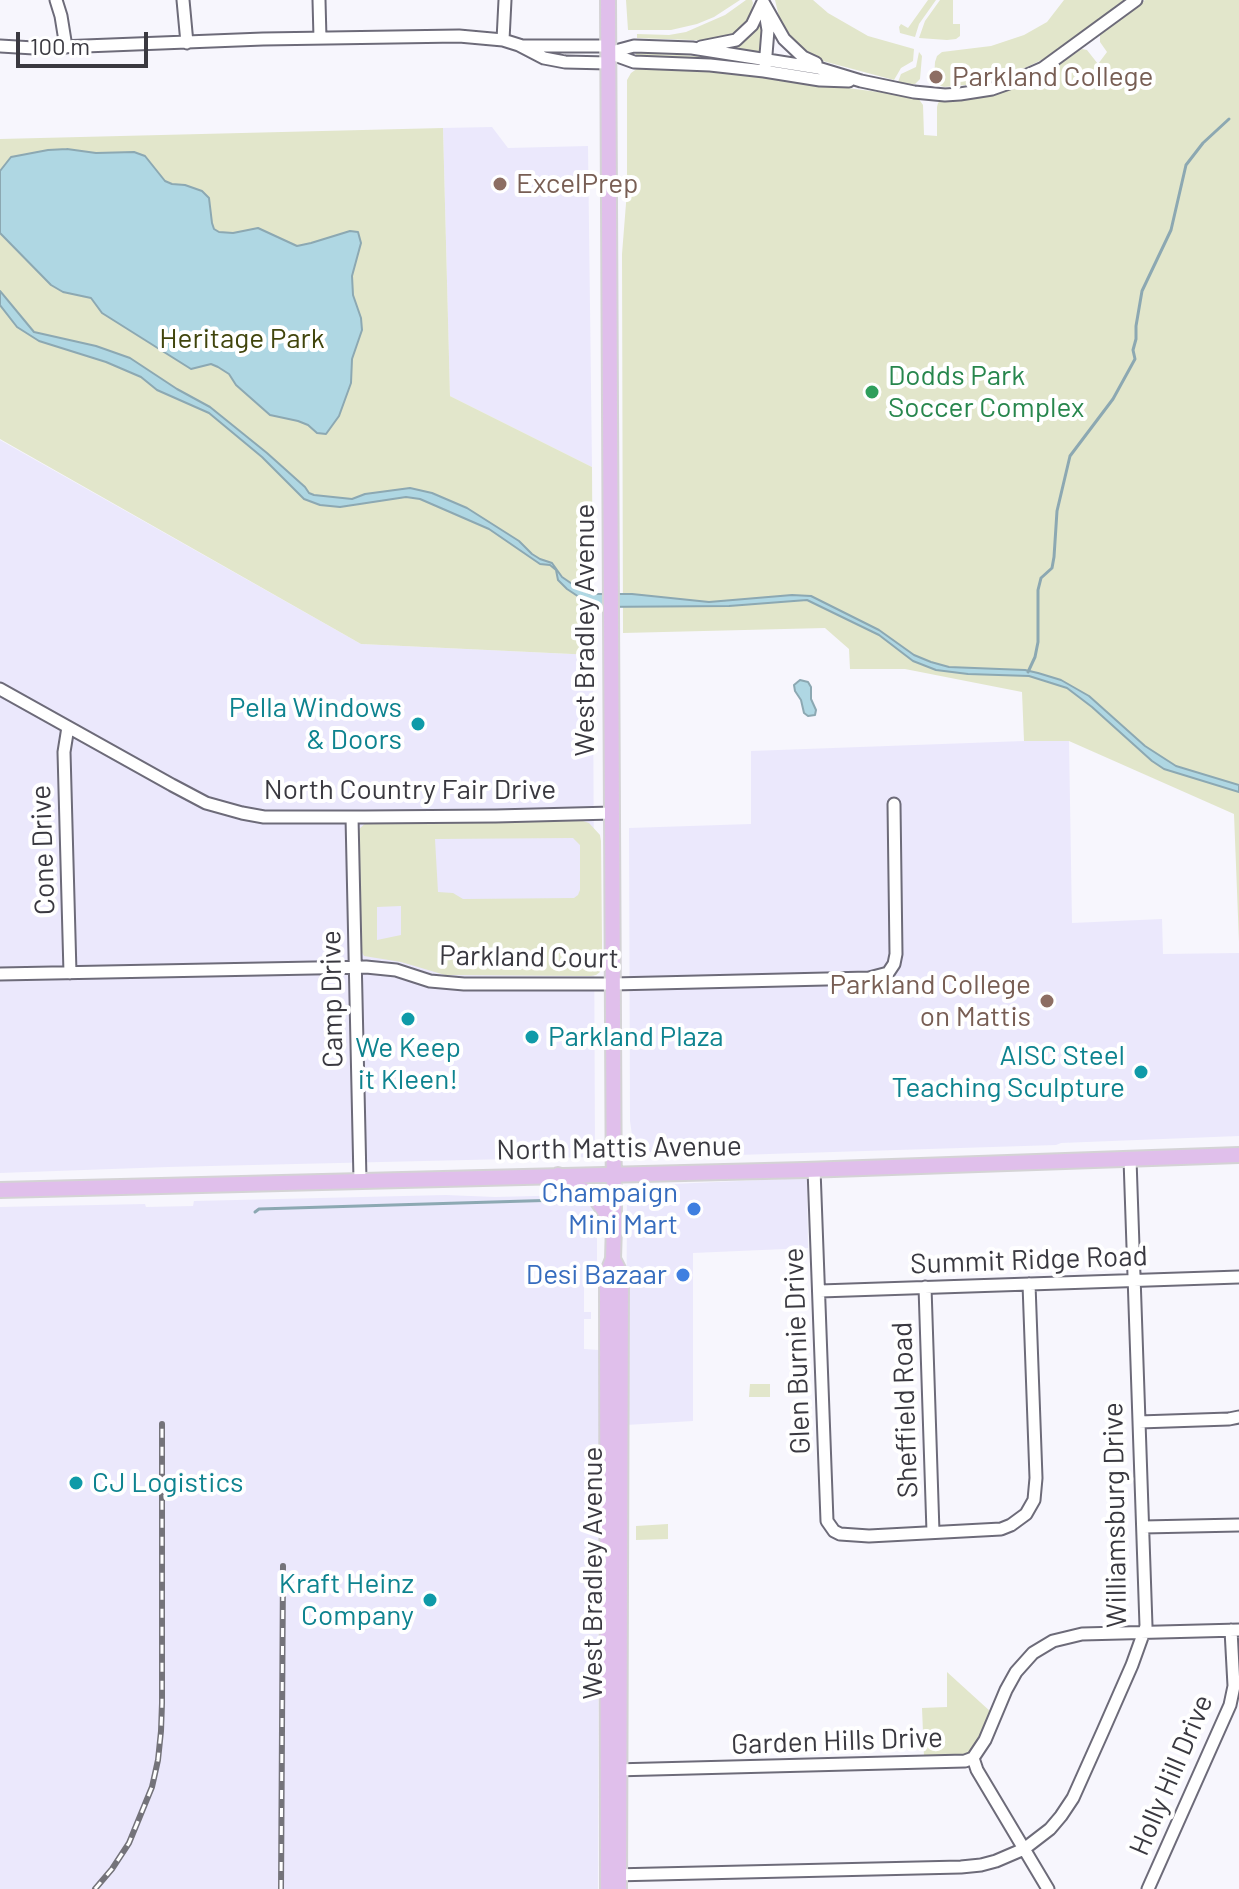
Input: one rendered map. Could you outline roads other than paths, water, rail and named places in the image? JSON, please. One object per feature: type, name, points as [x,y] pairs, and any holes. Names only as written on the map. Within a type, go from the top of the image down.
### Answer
[{"type":"main road","name":"West Bradley Avenue","points":[[608,0],[614,1224],[613,1259],[607,1274],[614,1882]]},
{"type":"main road","name":"North Mattis Avenue","points":[[0,1190],[1239,1155]]},
{"type":"main road","points":[[558,1175],[568,1185],[592,1193],[614,1224]]},
{"type":"street","points":[[56,0],[66,47]]},
{"type":"street","points":[[183,0],[187,43]]},
{"type":"street","points":[[319,0],[320,38]]},
{"type":"street","points":[[503,40],[505,0]]},
{"type":"street","points":[[762,1],[784,39],[803,57],[861,81],[928,94],[960,94],[992,89],[1043,68],[1136,0]]},
{"type":"street","points":[[692,48],[736,40],[752,25],[762,1]]},
{"type":"street","points":[[762,1],[768,24],[765,65]]},
{"type":"street","points":[[0,46],[34,48],[459,36],[503,40],[544,58],[565,62],[634,46],[692,48],[820,80],[861,81]]},
{"type":"street","points":[[608,54],[634,62],[765,65],[838,73]]},
{"type":"street","name":"North Country Fair Drive","points":[[0,689],[172,785],[221,808],[264,817],[612,813]]},
{"type":"street","name":"Cone Drive","points":[[68,727],[64,752],[70,973]]},
{"type":"street","name":"Parkland Court","points":[[0,974],[355,967],[396,970],[444,983],[613,984],[869,978],[888,973],[896,954],[894,804]]},
{"type":"street","name":"Camp Drive","points":[[352,817],[360,1180]]},
{"type":"street","name":"Williamsburg Drive","points":[[614,1882],[981,1865],[1024,1849],[1050,1829],[1073,1798],[1144,1633],[1146,1617],[1130,1159]]},
{"type":"street","name":"Glen Burnie Drive","points":[[814,1169],[827,1521],[840,1534],[869,1536],[933,1532]]},
{"type":"street","name":"Summit Ridge Road","points":[[820,1291],[1239,1277]]},
{"type":"street","points":[[933,1532],[1001,1529],[1018,1521],[1034,1500],[1036,1478],[1029,1284]]},
{"type":"street","name":"Sheffield Road","points":[[925,1287],[933,1532]]},
{"type":"street","points":[[1139,1422],[1239,1417]]},
{"type":"street","points":[[1143,1527],[1239,1525]]},
{"type":"street","name":"Garden Hills Drive","points":[[614,1770],[965,1761],[973,1758],[985,1740],[1016,1672],[1040,1648],[1053,1641],[1082,1634],[1235,1630]]},
{"type":"street","name":"Holly Hill Drive","points":[[1148,1889],[1230,1705],[1234,1686],[1235,1630]]},
{"type":"street","points":[[973,1758],[977,1770],[1048,1889]]},
{"type":"water","points":[[67,149],[96,153],[134,152],[145,156],[165,181],[202,191],[209,198],[212,223],[219,232],[233,233],[258,228],[297,246],[350,231],[358,232],[361,243],[352,276],[353,295],[362,330],[352,359],[351,383],[339,416],[326,434],[317,433],[298,421],[270,415],[218,367],[211,364],[191,369],[102,313],[91,298],[63,292],[51,285],[0,233],[0,171],[11,157]]},
{"type":"water","points":[[0,291],[34,332],[96,346],[130,358],[210,407],[267,453],[309,493],[352,499],[365,494],[410,488],[432,493],[467,508],[519,541],[532,554],[552,563],[562,577],[591,594],[632,594],[709,602],[811,596],[879,630],[914,655],[931,662],[949,667],[1025,670],[1061,680],[1089,696],[1145,746],[1176,766],[1239,785],[1239,792],[1164,769],[1067,688],[1029,676],[936,670],[913,661],[879,635],[807,600],[729,606],[594,607],[567,589],[550,565],[540,564],[489,529],[420,499],[406,497],[340,507],[304,499],[262,457],[209,413],[157,390],[141,377],[106,362],[39,341],[17,327],[0,305]]},
{"type":"water","points":[[800,680],[808,682],[811,687],[815,715],[804,713],[794,685]]},
{"type":"waterway","points":[[1028,672],[1038,642],[1038,590],[1041,578],[1052,568],[1057,511],[1070,456],[1113,399],[1135,359],[1133,350],[1142,291],[1171,230],[1186,165],[1203,143],[1229,119]]},
{"type":"waterway","points":[[255,1212],[259,1209],[560,1200],[573,1203]]},
{"type":"railway","points":[[95,1889],[129,1843],[152,1787],[158,1760],[162,1703],[162,1424]]},
{"type":"railway","points":[[281,1889],[283,1566]]},
{"type":"place","name":"Parkland College","points":[[936,77]]},
{"type":"place","name":"ExcelPrep","points":[[500,184]]},
{"type":"place","name":"Dodds Park Soccer Complex","points":[[872,392]]},
{"type":"place","name":"Pella Windows & Doors","points":[[418,724]]},
{"type":"place","name":"Parkland College on Mattis","points":[[1047,1001]]},
{"type":"place","name":"We Keep it Kleen!","points":[[408,1019]]},
{"type":"place","name":"Parkland Plaza","points":[[532,1037]]},
{"type":"place","name":"AISC Steel Teaching Sculpture","points":[[1141,1072]]},
{"type":"place","name":"Champaign Mini Mart","points":[[694,1209]]},
{"type":"place","name":"Desi Bazaar","points":[[683,1275]]},
{"type":"place","name":"CJ Logistics","points":[[76,1483]]},
{"type":"place","name":"Kraft Heinz Company","points":[[430,1600]]},
{"type":"park label","name":"Heritage Park","points":[[242,339]]}]
